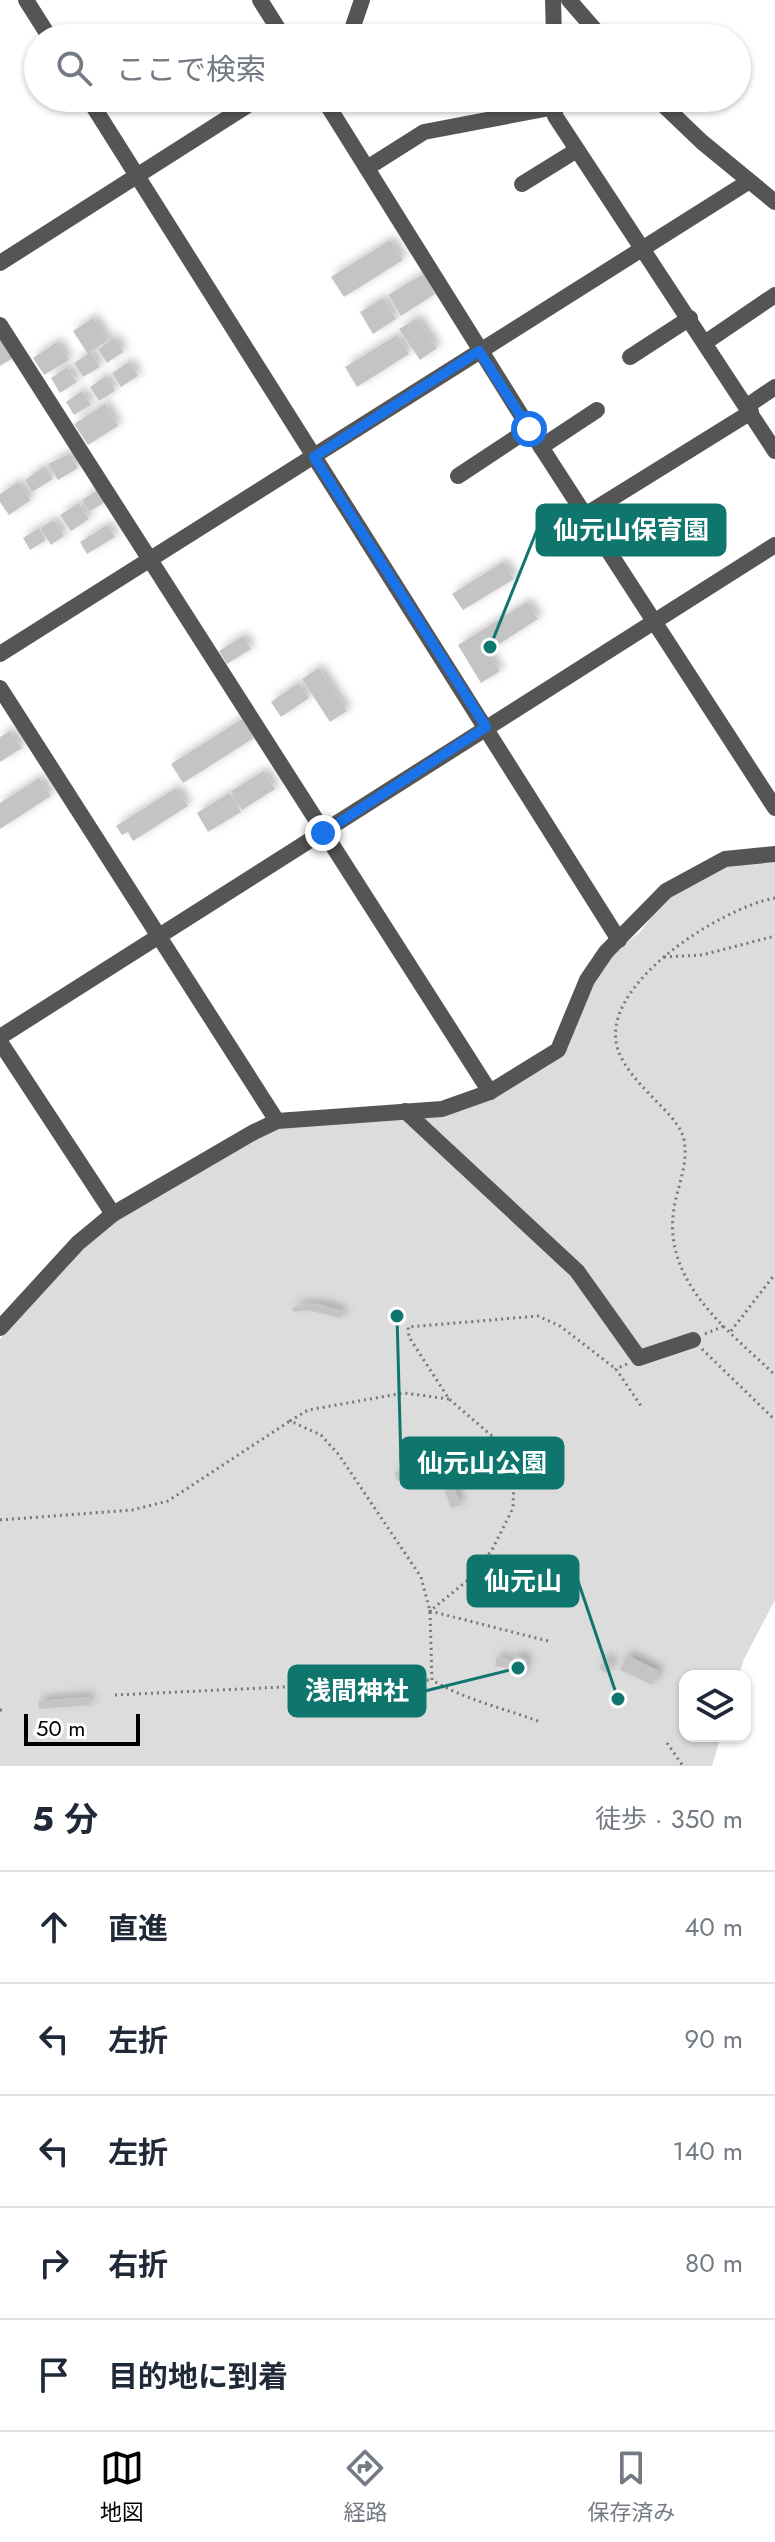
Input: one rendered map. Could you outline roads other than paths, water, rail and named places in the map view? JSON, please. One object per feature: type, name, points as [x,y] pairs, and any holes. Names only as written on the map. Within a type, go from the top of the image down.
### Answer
[{"type":"street","points":[[26,0],[41,24]]},
{"type":"street","points":[[260,0],[275,24]]},
{"type":"street","points":[[354,24],[362,0]]},
{"type":"street","points":[[553,0],[554,24]]},
{"type":"street","points":[[569,0],[590,24]]},
{"type":"street","points":[[97,112],[619,940]]},
{"type":"street","points":[[0,263],[238,112]]},
{"type":"street","points":[[332,112],[479,351],[775,808]]},
{"type":"street","points":[[367,168],[424,132],[514,112]]},
{"type":"street","points":[[555,112],[775,451]]},
{"type":"street","points":[[671,112],[748,182],[775,202]]},
{"type":"street","points":[[522,184],[577,150]]},
{"type":"street","points":[[0,654],[748,182]]},
{"type":"street","points":[[706,342],[775,295]]},
{"type":"street","points":[[630,357],[690,318]]},
{"type":"street","points":[[0,325],[490,1092]]},
{"type":"street","points":[[585,515],[749,409],[775,387]]},
{"type":"street","points":[[541,447],[597,410]]},
{"type":"street","points":[[458,476],[529,429]]},
{"type":"street","points":[[113,1214],[0,1039],[775,545]]},
{"type":"street","points":[[0,688],[277,1121]]},
{"type":"street","points":[[0,1328],[78,1243],[113,1214],[173,1176],[277,1121],[442,1109],[490,1092],[558,1050],[587,980],[619,940],[666,891],[725,859],[775,854]]},
{"type":"street","points":[[405,1111],[577,1271],[639,1358],[693,1340]]},
{"type":"place","name":"仙元山保育園","points":[[490,647]]},
{"type":"place","name":"仙元山公園","points":[[397,1316]]},
{"type":"place","name":"浅間神社","points":[[518,1668]]},
{"type":"place","name":"仙元山","points":[[618,1699]]}]
